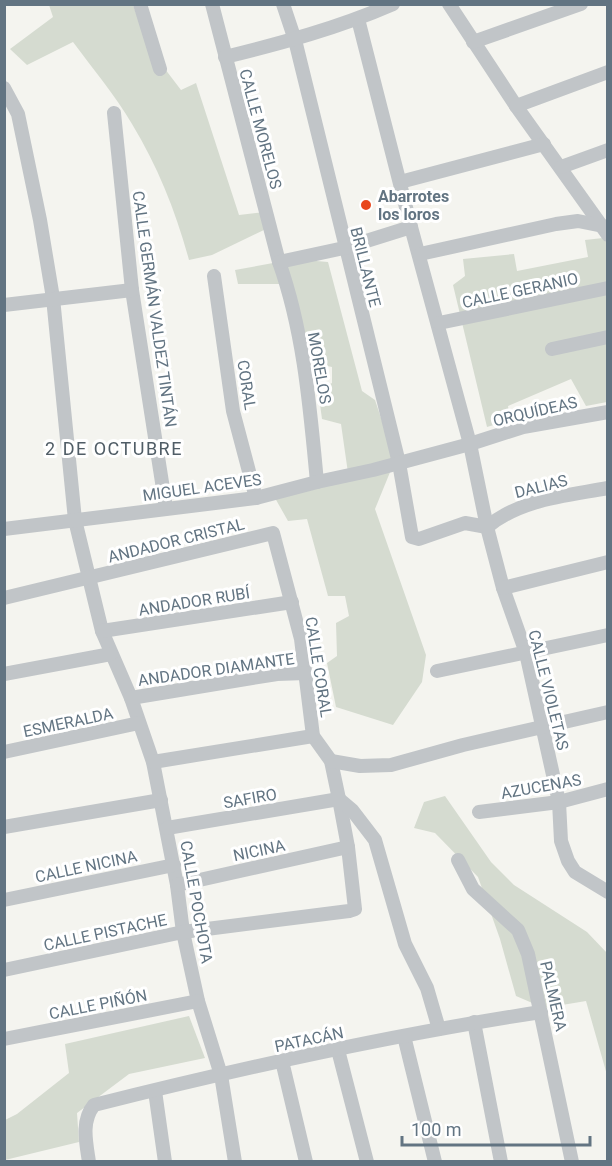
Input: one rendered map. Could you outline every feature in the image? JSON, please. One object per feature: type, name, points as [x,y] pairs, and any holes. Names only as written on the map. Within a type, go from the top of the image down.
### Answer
[{"type":"street","points":[[140,4],[160,69]]},
{"type":"street","name":"CALLE MORELOS","points":[[212,4],[279,262]]},
{"type":"street","name":"BRILLANTE","points":[[284,4],[295,40],[344,248],[399,463],[414,539],[465,523],[487,527]]},
{"type":"street","points":[[225,57],[295,40],[358,20],[393,4]]},
{"type":"street","points":[[449,4],[516,106],[605,229]]},
{"type":"street","points":[[473,42],[581,4]]},
{"type":"street","name":"CALLE VIOLETAS","points":[[358,20],[470,444],[487,527],[503,588],[526,653],[559,802],[561,841],[568,861],[575,872],[608,892]]},
{"type":"street","points":[[516,106],[608,72]]},
{"type":"street","name":"CALLE POCHOTA","points":[[4,88],[18,114],[40,220],[53,298],[75,520],[102,632],[131,698],[153,762],[174,865],[183,932],[198,1001],[221,1075],[235,1161]]},
{"type":"street","name":"CALLE GERMÁN VALDEZ TINTÁN","points":[[114,113],[132,290],[166,508]]},
{"type":"street","points":[[400,182],[544,144]]},
{"type":"street","points":[[561,167],[608,150]]},
{"type":"street","points":[[420,254],[578,221],[605,229]]},
{"type":"street","points":[[279,262],[344,248],[411,227]]},
{"type":"street","name":"MORELOS","points":[[279,262],[287,285],[308,389],[317,482]]},
{"type":"street","name":"CORAL","points":[[214,276],[233,411],[256,498]]},
{"type":"street","name":"CALLE GERANIO","points":[[439,324],[608,288]]},
{"type":"street","points":[[4,305],[132,290]]},
{"type":"street","points":[[552,349],[608,337]]},
{"type":"street","name":"ORQUÍDEAS","points":[[470,444],[523,427],[608,412]]},
{"type":"street","name":"MIGUEL ACEVES","points":[[4,529],[256,498],[470,444]]},
{"type":"street","name":"DALIAS","points":[[487,527],[504,514],[527,504],[608,488]]},
{"type":"street","name":"ANDADOR CRISTAL","points":[[5,596],[88,579],[273,533]]},
{"type":"street","name":"CALLE CORAL","points":[[273,533],[302,639],[313,736],[331,761],[348,847],[355,909]]},
{"type":"street","points":[[503,588],[608,562]]},
{"type":"street","name":"ANDADOR RUBÍ","points":[[102,632],[292,602]]},
{"type":"street","points":[[437,671],[608,635]]},
{"type":"street","points":[[4,674],[111,654]]},
{"type":"street","name":"ANDADOR DIAMANTE","points":[[131,698],[277,674],[306,673]]},
{"type":"street","points":[[331,761],[360,766],[391,765],[463,745],[608,712]]},
{"type":"street","name":"ESMERALDA","points":[[4,753],[140,723]]},
{"type":"street","points":[[153,762],[313,736]]},
{"type":"street","name":"AZUCENAS","points":[[479,812],[559,802],[608,789]]},
{"type":"street","points":[[4,827],[161,800]]},
{"type":"street","points":[[339,800],[352,810],[375,840],[405,944],[427,988],[439,1029]]},
{"type":"street","name":"SAFIRO","points":[[167,828],[339,800]]},
{"type":"street","name":"NICINA","points":[[177,885],[348,847]]},
{"type":"street","name":"PALMERA","points":[[458,860],[474,889],[518,930],[528,954],[572,1161]]},
{"type":"street","name":"CALLE NICINA","points":[[4,900],[174,865]]},
{"type":"street","name":"CALLE PISTACHE","points":[[4,970],[183,932],[355,909]]},
{"type":"street","name":"CALLE PIÑÓN","points":[[4,1039],[198,1001]]},
{"type":"street","name":"PATACÁN","points":[[89,1161],[85,1122],[93,1105],[282,1061],[474,1022],[541,1012]]},
{"type":"street","points":[[474,1022],[501,1161]]},
{"type":"street","points":[[404,1036],[435,1161]]},
{"type":"street","points":[[338,1050],[367,1161]]},
{"type":"street","points":[[282,1061],[306,1161]]},
{"type":"street","points":[[155,1091],[165,1161]]},
{"type":"shaded area","points":[[49,5],[133,5],[149,48],[181,90],[196,83],[239,215],[264,212],[266,229],[212,255],[189,260],[165,190],[141,140],[118,103],[73,42],[27,65],[10,49],[53,17]]},
{"type":"shaded area","points":[[603,238],[608,244],[607,402],[586,406],[571,379],[508,406],[510,420],[487,427],[453,285],[465,276],[463,259],[514,254],[517,271],[588,257],[585,240]]},
{"type":"shaded area","points":[[305,260],[328,262],[362,391],[375,400],[395,460],[375,509],[426,655],[422,682],[393,725],[336,707],[327,663],[337,656],[336,623],[349,616],[345,596],[328,596],[307,519],[288,521],[275,498],[349,480],[341,424],[322,419],[318,390],[332,383],[332,367],[313,363],[291,284],[238,284],[235,270]]},
{"type":"shaded area","points":[[445,796],[491,862],[514,885],[587,932],[607,953],[607,1075],[586,1001],[544,1008],[516,996],[500,939],[478,877],[435,833],[414,828],[424,802]]},
{"type":"shaded area","points":[[189,1016],[205,1058],[129,1074],[77,1113],[79,1142],[5,1160],[5,1120],[17,1114],[69,1073],[65,1044]]},
{"type":"place","name":"Abarrotes los loros","points":[[366,205]]},
{"type":"district","name":"2 DE OCTUBRE","points":[[114,449]]}]
